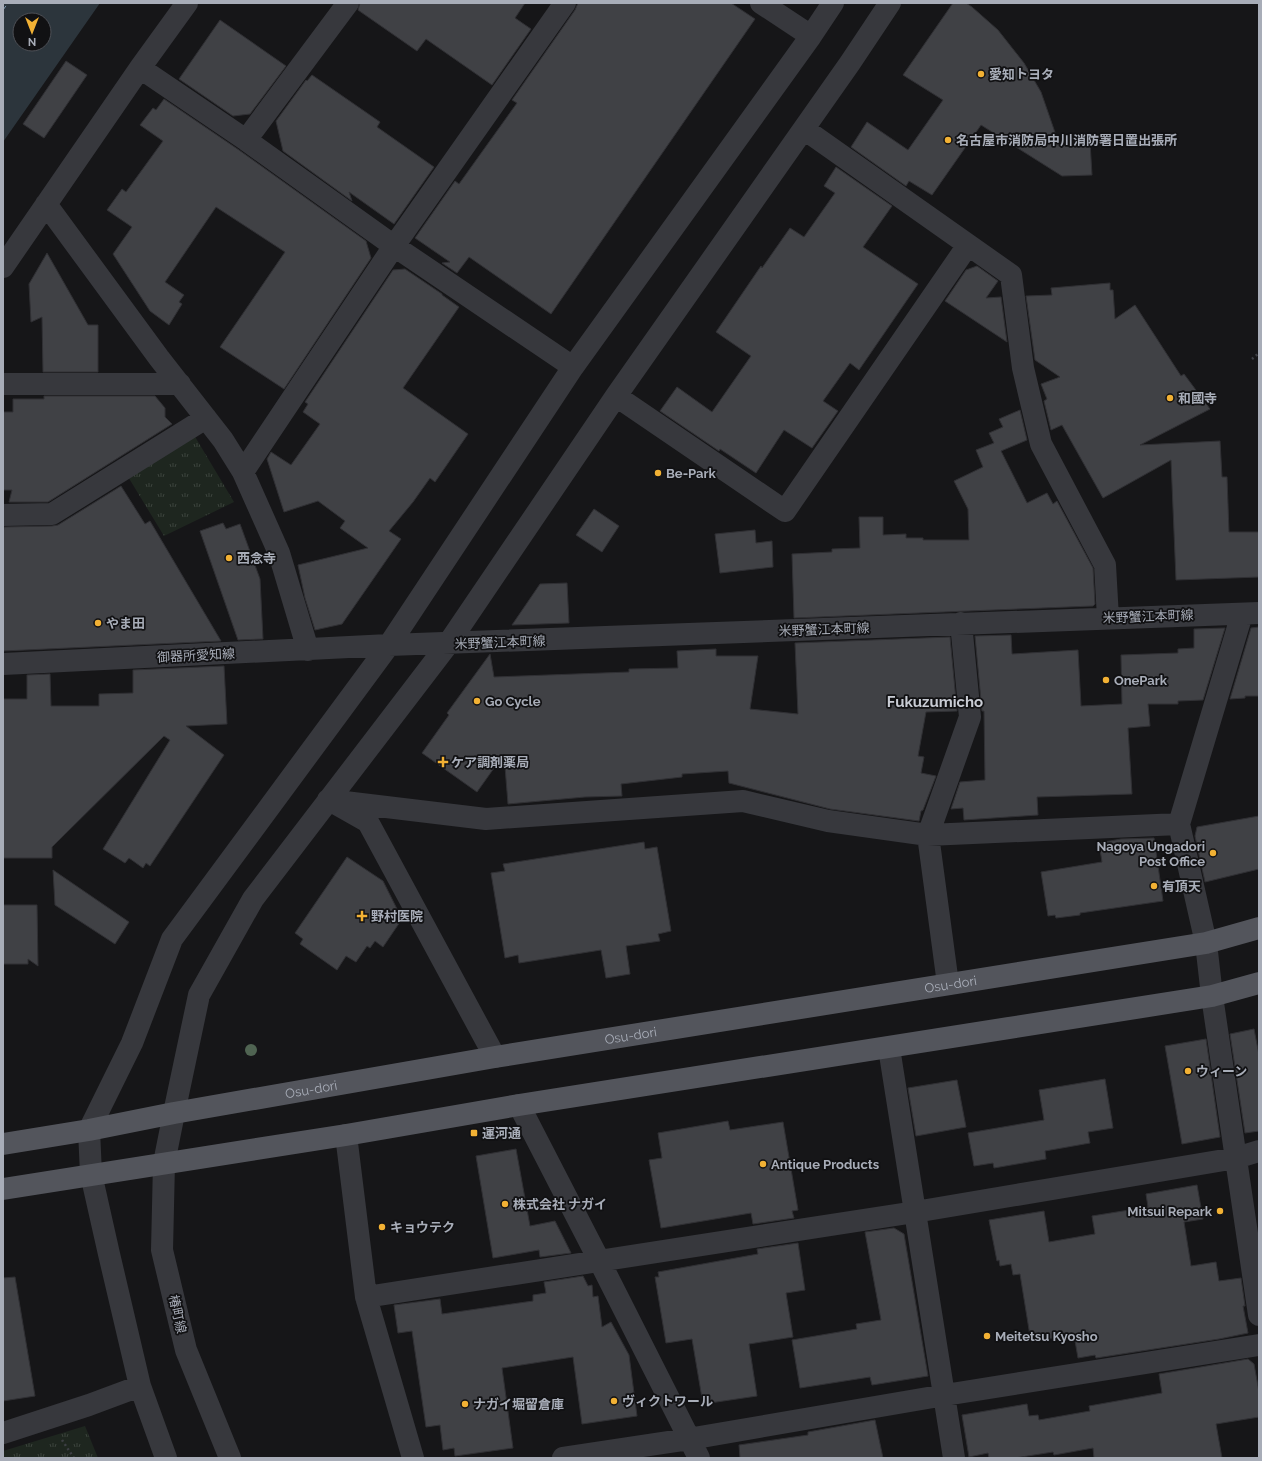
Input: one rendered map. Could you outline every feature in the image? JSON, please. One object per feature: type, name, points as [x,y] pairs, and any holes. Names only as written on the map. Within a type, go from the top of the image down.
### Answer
[{"type":"main road","name":"Osu-dori","points":[[3,1144],[495,1057],[1206,942],[1259,928]]},
{"type":"main road","points":[[3,1189],[346,1135],[519,1105],[890,1048],[1212,996],[1259,983]]},
{"type":"street","points":[[3,267],[140,68],[187,3]]},
{"type":"street","points":[[246,140],[348,3]]},
{"type":"street","points":[[243,472],[394,246],[565,3]]},
{"type":"street","points":[[761,3],[811,36]]},
{"type":"street","points":[[166,1458],[140,1386],[91,1174],[89,1130],[132,1043],[172,939],[389,645],[573,367],[811,36],[833,3]]},
{"type":"street","name":"椿町線","points":[[230,1458],[186,1350],[162,1250],[164,1163],[199,995],[253,899],[448,644],[616,396],[804,129],[890,3]]},
{"type":"street","points":[[140,68],[246,140],[394,246],[573,367]]},
{"type":"street","points":[[804,129],[1012,275],[1023,368],[1041,444],[1105,565],[1108,618]]},
{"type":"street","points":[[46,204],[223,440],[243,472],[279,553],[308,650]]},
{"type":"street","points":[[616,396],[785,511],[968,245]]},
{"type":"street","points":[[3,384],[180,384]]},
{"type":"street","points":[[3,515],[52,514],[206,418]]},
{"type":"street","points":[[1250,613],[1179,824],[1206,942],[1212,996],[1259,1314]]},
{"type":"street","name":"米野蟹江本町線","points":[[389,645],[1250,613]]},
{"type":"street","points":[[948,984],[928,835],[970,717],[961,623]]},
{"type":"street","name":"御器所愛知線","points":[[3,664],[389,645]]},
{"type":"street","points":[[328,800],[486,818],[743,801],[828,821],[928,835],[1179,824]]},
{"type":"street","points":[[328,800],[368,822],[495,1057]]},
{"type":"street","points":[[890,1048],[954,1458]]},
{"type":"street","points":[[519,1105],[699,1458]]},
{"type":"street","points":[[346,1135],[366,1297],[413,1458]]},
{"type":"street","points":[[366,1297],[600,1262],[915,1212],[1236,1158],[1259,1151]]},
{"type":"street","points":[[563,1458],[689,1439],[945,1395],[1259,1345]]},
{"type":"street","points":[[3,1433],[89,1405],[140,1386]]},
{"type":"path","points":[[1252,358],[1259,353]]},
{"type":"green space","points":[[194,435],[234,502],[164,536],[127,475]]},
{"type":"green space","points":[[85,1426],[98,1458],[3,1458],[3,1451]]},
{"type":"shaded area","points":[[3,3],[100,3],[3,142]]},
{"type":"building","points":[[360,3],[525,3],[515,18],[531,29],[492,85],[426,39],[417,51],[358,10]]},
{"type":"building","points":[[578,3],[731,3],[755,19],[551,314],[469,257],[457,273],[442,263],[450,262],[415,238],[455,181],[459,184],[517,103],[512,100],[575,10]]},
{"type":"building","points":[[953,3],[966,3],[972,7],[998,30],[1024,63],[1041,92],[1059,144],[1090,142],[1092,175],[1062,176],[981,125],[932,195],[909,181],[906,186],[851,147],[867,122],[908,150],[943,100],[903,75]]},
{"type":"building","points":[[220,20],[286,66],[250,114],[233,116],[179,79]]},
{"type":"building","points":[[66,61],[87,75],[44,138],[23,124]]},
{"type":"building","points":[[312,75],[380,122],[377,127],[434,167],[394,224],[349,192],[352,201],[283,151],[276,121],[306,80],[307,81]]},
{"type":"building","points":[[164,99],[239,150],[366,241],[371,258],[284,389],[220,347],[285,252],[216,207],[165,282],[184,295],[179,302],[182,304],[169,325],[150,311],[113,254],[132,227],[107,210],[122,189],[126,192],[163,141],[140,125],[153,108],[156,110]]},
{"type":"building","points":[[836,167],[892,206],[863,247],[918,284],[859,370],[850,363],[823,401],[838,411],[812,448],[784,430],[756,473],[720,449],[719,451],[660,411],[677,387],[712,412],[751,356],[716,332],[761,266],[762,268],[790,228],[804,237],[835,193],[824,186]]},
{"type":"building","points":[[47,253],[88,325],[98,325],[98,372],[43,372],[42,317],[31,322],[29,284]]},
{"type":"building","points":[[977,266],[998,281],[986,298],[1001,297],[1007,342],[945,301],[966,270]]},
{"type":"building","points":[[405,269],[459,307],[403,388],[468,434],[435,482],[430,478],[413,502],[389,531],[401,539],[342,624],[315,630],[305,598],[298,565],[368,548],[340,528],[345,521],[318,501],[284,512],[267,459],[271,452],[291,465],[320,424],[303,412],[308,404],[305,402],[393,270]]},
{"type":"building","points":[[1110,283],[1110,290],[1113,290],[1115,319],[1135,305],[1181,376],[1184,374],[1210,409],[1140,445],[1220,441],[1222,477],[1227,477],[1229,532],[1259,532],[1259,577],[1176,580],[1171,460],[1103,498],[1062,425],[1051,430],[1044,401],[1047,399],[1041,384],[1060,377],[1035,360],[1026,296],[1052,295],[1051,288]]},
{"type":"building","points":[[44,396],[155,396],[165,408],[165,417],[172,424],[48,502],[9,502],[12,490],[3,490],[3,412],[13,412],[13,399],[44,399]]},
{"type":"building","points":[[1020,410],[1027,440],[1001,451],[1027,503],[1047,493],[1053,504],[1057,501],[1093,568],[1095,604],[1093,606],[794,618],[792,554],[832,552],[832,549],[860,548],[859,517],[883,517],[883,535],[906,534],[906,538],[923,538],[923,540],[969,540],[968,509],[954,481],[983,467],[976,450],[994,443],[989,433],[1003,427],[999,419]]},
{"type":"building","points":[[121,486],[145,524],[150,521],[221,641],[3,651],[4,527],[58,525]]},
{"type":"building","points":[[594,509],[619,526],[602,552],[576,535]]},
{"type":"building","points":[[223,523],[226,529],[240,524],[260,579],[263,639],[238,640],[200,531]]},
{"type":"building","points":[[755,530],[756,543],[772,541],[773,567],[720,573],[715,534]]},
{"type":"building","points":[[567,583],[569,623],[512,625],[540,584]]},
{"type":"building","points":[[1259,627],[1259,696],[1245,696],[1245,698],[1230,699],[1251,628]]},
{"type":"building","points":[[1225,628],[1203,700],[1178,701],[1178,704],[1148,704],[1150,726],[1128,728],[1132,794],[1037,797],[1038,815],[964,820],[963,808],[951,809],[960,782],[985,780],[984,711],[982,711],[975,636],[1011,635],[1012,654],[1078,650],[1081,706],[1122,704],[1121,655],[1178,653],[1178,649],[1194,648],[1194,629]]},
{"type":"building","points":[[950,637],[957,711],[926,712],[918,756],[924,757],[921,773],[936,776],[923,810],[921,811],[919,821],[830,809],[729,783],[728,771],[682,774],[682,777],[621,784],[622,796],[585,797],[508,804],[504,754],[477,792],[422,753],[449,715],[447,713],[490,654],[494,677],[629,672],[629,669],[678,668],[677,651],[716,649],[716,656],[758,656],[750,709],[798,714],[795,643]]},
{"type":"building","points":[[224,666],[227,724],[186,726],[224,755],[150,866],[146,863],[143,868],[129,858],[125,863],[103,849],[170,740],[164,736],[52,847],[52,858],[3,858],[3,699],[27,699],[27,675],[50,674],[51,706],[99,706],[99,694],[133,693],[133,670]]},
{"type":"building","points":[[1259,816],[1259,869],[1205,882],[1195,836],[1197,827]]},
{"type":"building","points":[[1154,838],[1163,901],[1080,913],[1080,915],[1056,918],[1055,915],[1048,916],[1041,872],[1102,862],[1099,843],[1121,839]]},
{"type":"building","points":[[644,842],[645,849],[657,847],[671,931],[658,934],[660,941],[626,946],[630,974],[606,978],[601,950],[519,963],[518,955],[505,958],[491,873],[505,871],[503,864]]},
{"type":"building","points":[[347,857],[383,881],[402,919],[383,947],[375,941],[370,948],[367,946],[356,962],[346,956],[337,970],[300,944],[303,939],[295,933]]},
{"type":"building","points":[[53,870],[129,922],[115,944],[55,905]]},
{"type":"building","points":[[3,905],[37,905],[38,966],[28,959],[28,964],[3,964]]},
{"type":"building","points":[[1254,1029],[1259,1055],[1259,1131],[1245,1133],[1230,1034]]},
{"type":"building","points":[[1206,1039],[1220,1137],[1182,1144],[1165,1046]]},
{"type":"building","points":[[1105,1079],[1113,1128],[1088,1132],[1090,1143],[1045,1151],[1046,1159],[994,1168],[993,1163],[974,1166],[968,1133],[1044,1120],[1039,1090]]},
{"type":"building","points":[[957,1080],[966,1127],[916,1136],[908,1088]]},
{"type":"building","points":[[728,1121],[730,1130],[783,1122],[798,1210],[792,1211],[794,1218],[753,1224],[751,1213],[661,1228],[649,1160],[662,1158],[658,1133]]},
{"type":"building","name":"株式会社 ナガイ","points":[[516,1149],[530,1226],[555,1221],[571,1253],[540,1257],[539,1250],[493,1258],[476,1156]]},
{"type":"building","points":[[1197,1185],[1203,1219],[1184,1222],[1191,1266],[1216,1262],[1219,1281],[1241,1278],[1245,1306],[1243,1306],[1248,1333],[1219,1339],[1096,1358],[1095,1355],[1078,1358],[1074,1335],[1031,1342],[1020,1274],[1013,1275],[1011,1264],[1000,1266],[999,1260],[997,1261],[989,1220],[1044,1211],[1049,1242],[1095,1234],[1092,1216],[1148,1207],[1146,1194]]},
{"type":"building","points":[[894,1228],[904,1234],[928,1376],[872,1385],[870,1377],[800,1388],[792,1340],[857,1329],[856,1324],[881,1320],[865,1232]]},
{"type":"building","points":[[798,1243],[805,1290],[786,1293],[793,1337],[749,1344],[757,1396],[703,1404],[692,1339],[666,1343],[655,1277],[659,1277],[658,1272],[758,1254],[757,1249]]},
{"type":"building","points":[[583,1276],[588,1286],[592,1285],[593,1297],[598,1296],[602,1327],[611,1322],[629,1355],[637,1416],[582,1424],[573,1357],[502,1368],[513,1448],[455,1456],[454,1448],[443,1450],[440,1425],[426,1427],[412,1331],[398,1333],[394,1305],[440,1299],[442,1314],[533,1301],[533,1295],[546,1293],[544,1282]]},
{"type":"building","points":[[15,1277],[35,1396],[3,1401],[3,1278]]},
{"type":"building","points":[[1248,1359],[1254,1364],[1259,1392],[1259,1417],[1216,1424],[1222,1458],[1094,1458],[1093,1448],[1054,1455],[1053,1452],[1015,1458],[989,1458],[988,1453],[969,1457],[962,1415],[1027,1404],[1029,1416],[1038,1415],[1039,1420],[1090,1411],[1089,1406],[1162,1393],[1159,1374]]},
{"type":"building","points":[[875,1420],[883,1458],[740,1458],[739,1445],[808,1435],[808,1432]]},
{"type":"ferry route","points":[[3,10],[8,3]]},
{"type":"place","name":"愛知トヨタ","points":[[981,74]]},
{"type":"place","name":"名古屋市消防局中川消防署日置出張所","points":[[948,140]]},
{"type":"place","name":"和國寺","points":[[1170,398]]},
{"type":"place","name":"Be-Park","points":[[658,473]]},
{"type":"place","name":"西念寺","points":[[229,558]]},
{"type":"place","name":"やま田","points":[[98,623]]},
{"type":"place","name":"OnePark","points":[[1106,680]]},
{"type":"place","name":"Go Cycle","points":[[477,701]]},
{"type":"place","name":"ケア調剤薬局","points":[[443,762]]},
{"type":"place","name":"Nagoya Ungadori Post Office","points":[[1213,853]]},
{"type":"place","name":"有頂天","points":[[1154,886]]},
{"type":"place","name":"野村医院","points":[[362,916]]},
{"type":"place","name":"ウィーン","points":[[1188,1071]]},
{"type":"place","name":"運河通","points":[[474,1133]]},
{"type":"place","name":"Antique Products","points":[[763,1164]]},
{"type":"place","name":"株式会社 ナガイ","points":[[505,1204]]},
{"type":"place","name":"Mitsui Repark","points":[[1220,1211]]},
{"type":"place","name":"キョウテク","points":[[382,1227]]},
{"type":"place","name":"Meitetsu Kyosho","points":[[987,1336]]},
{"type":"place","name":"ヴィクトワール","points":[[614,1401]]},
{"type":"place","name":"ナガイ堀留倉庫","points":[[465,1404]]},
{"type":"district","name":"Fukuzumicho","points":[[935,702]]}]
